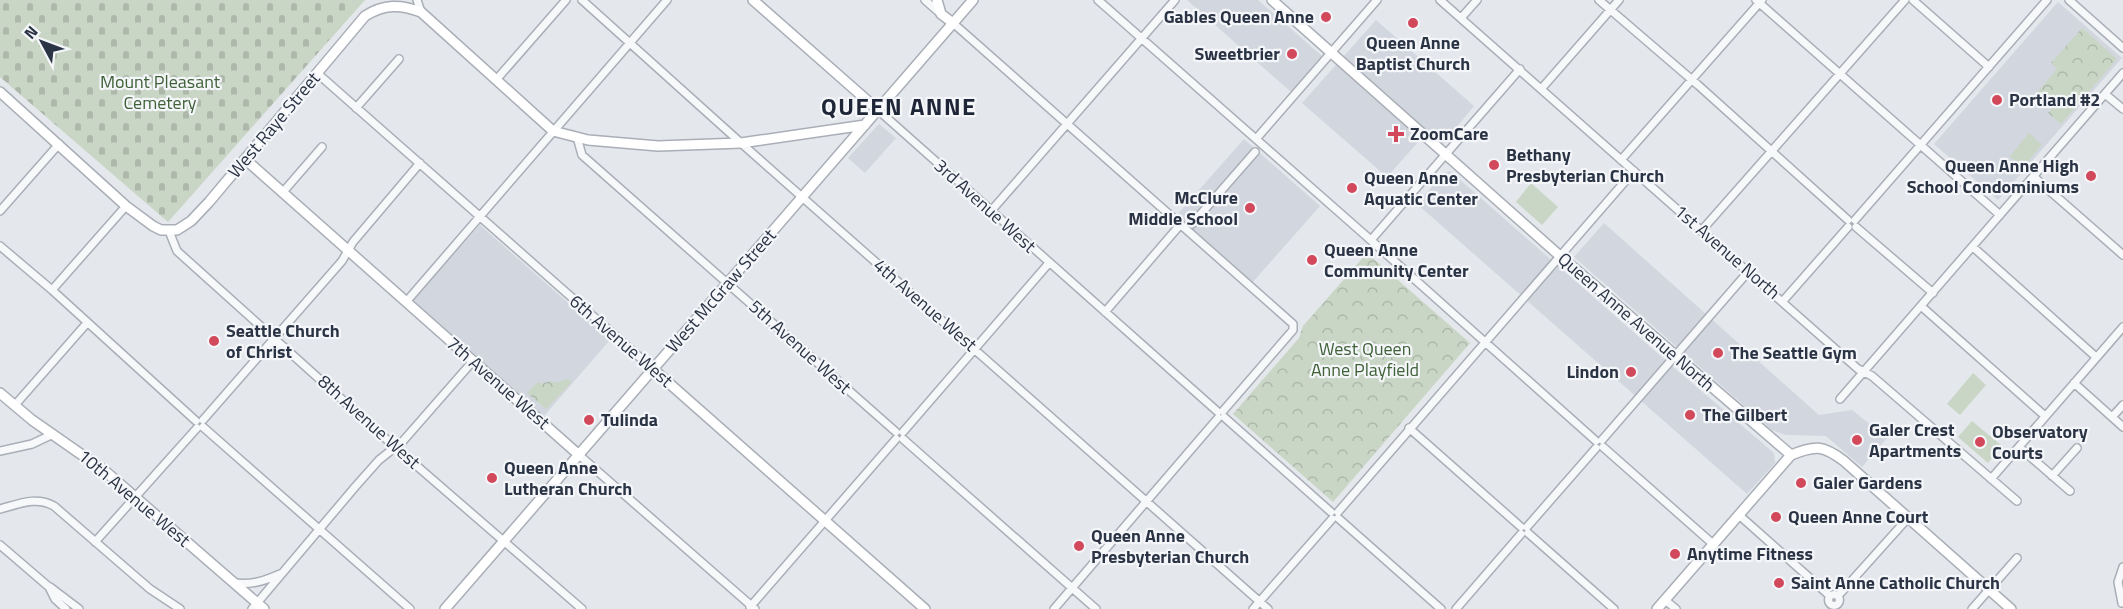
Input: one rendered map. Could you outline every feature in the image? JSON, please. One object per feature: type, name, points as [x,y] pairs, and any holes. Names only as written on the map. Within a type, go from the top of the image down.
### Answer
[{"type":"street","points":[[417,0],[421,12],[554,131],[588,140],[658,146],[741,143],[865,124]]},
{"type":"street","points":[[496,80],[566,0]]},
{"type":"street","name":"4th Avenue West","points":[[582,0],[1268,609]]},
{"type":"street","points":[[406,302],[667,0]]},
{"type":"street","name":"3rd Avenue West","points":[[753,0],[1441,609]]},
{"type":"street","points":[[925,0],[1290,321],[1294,328],[1054,609]]},
{"type":"street","points":[[937,0],[941,14]]},
{"type":"street","name":"West McGraw Street","points":[[445,609],[973,0]]},
{"type":"street","points":[[1098,0],[1713,544]]},
{"type":"street","points":[[991,211],[1175,0]]},
{"type":"street","name":"Queen Anne Avenue North","points":[[1272,0],[1675,357],[1791,455]]},
{"type":"street","points":[[1256,139],[1377,0]]},
{"type":"street","name":"1st Avenue North","points":[[1440,0],[1858,369],[1872,376],[2016,501]]},
{"type":"street","points":[[1461,18],[1478,0]]},
{"type":"street","points":[[1599,0],[1933,293]]},
{"type":"street","points":[[1542,88],[1619,0]]},
{"type":"street","points":[[1702,231],[1905,0]]},
{"type":"street","points":[[1913,0],[1989,67]]},
{"type":"street","points":[[1783,301],[2047,0]]},
{"type":"street","points":[[2069,0],[2123,48]]},
{"type":"street","points":[[1622,160],[1759,1],[2000,215]]},
{"type":"street","name":"West Raye Street","points":[[169,231],[183,228],[191,221],[365,16],[374,10],[394,5],[421,12]]},
{"type":"street","points":[[356,108],[399,59]]},
{"type":"street","points":[[1371,240],[1520,69]]},
{"type":"street","name":"6th Avenue West","points":[[317,73],[925,609]]},
{"type":"street","points":[[1840,399],[2123,73]]},
{"type":"street","points":[[0,92],[126,206],[153,226],[169,231]]},
{"type":"street","points":[[2105,94],[2123,109]]},
{"type":"street","name":"5th Avenue West","points":[[577,137],[582,155],[1096,609]]},
{"type":"street","points":[[0,211],[59,144]]},
{"type":"street","points":[[283,192],[322,147]]},
{"type":"street","points":[[1192,224],[1255,152]]},
{"type":"street","name":"7th Avenue West","points":[[245,159],[752,608]]},
{"type":"street","points":[[95,542],[342,261],[420,163]]},
{"type":"street","points":[[1253,609],[1634,171]]},
{"type":"street","points":[[2034,177],[2123,255]]},
{"type":"street","points":[[52,290],[126,206]]},
{"type":"street","points":[[1105,312],[1180,225]]},
{"type":"street","name":"8th Avenue West","points":[[169,231],[177,251],[395,447],[582,609]]},
{"type":"street","points":[[0,246],[410,609]]},
{"type":"street","points":[[1973,247],[2097,357]]},
{"type":"street","points":[[752,608],[1048,263]]},
{"type":"street","points":[[1456,609],[1748,272]]},
{"type":"street","points":[[1921,306],[2045,416]]},
{"type":"street","points":[[15,405],[87,323]]},
{"type":"street","points":[[1991,479],[2123,327]]},
{"type":"street","points":[[258,607],[282,573],[379,460],[403,441],[472,361]]},
{"type":"street","points":[[2074,383],[2123,427]]},
{"type":"street","name":"10th Avenue West","points":[[0,393],[90,459],[234,583],[258,607]]},
{"type":"street","points":[[2112,417],[2123,405]]},
{"type":"street","points":[[1409,428],[1614,609]]},
{"type":"street","points":[[0,451],[32,444],[53,434]]},
{"type":"street","points":[[2019,447],[2070,491]]},
{"type":"street","points":[[2052,476],[2077,447]]},
{"type":"street","points":[[1657,609],[1791,455],[1812,448],[1828,450],[1844,461],[2011,609]]},
{"type":"street","points":[[0,509],[28,502],[46,502],[150,589],[180,609]]},
{"type":"street","points":[[1739,515],[1835,603],[1908,518]]},
{"type":"street","points":[[0,545],[79,609]]},
{"type":"street","points":[[1972,609],[2017,558]]},
{"type":"street","points":[[2121,605],[2118,582],[2123,567]]},
{"type":"street","points":[[234,583],[249,585],[263,582],[282,573]]},
{"type":"street","points":[[49,586],[55,599],[66,609]]},
{"type":"street","points":[[1665,600],[1676,609]]},
{"type":"shaded area","points":[[1187,0],[1258,0],[1322,56],[1291,92]]},
{"type":"shaded area","points":[[2058,2],[2122,58],[1998,200],[1934,144]]},
{"type":"shaded area","points":[[1376,20],[1474,106],[1442,145],[1427,132],[1387,177],[1302,103]]},
{"type":"shaded area","points":[[879,124],[896,138],[865,173],[848,158]]},
{"type":"shaded area","name":"McClure Middle School","points":[[1244,139],[1320,206],[1252,283],[1176,216]]},
{"type":"shaded area","points":[[1450,171],[1774,453],[1775,463],[1747,494],[1417,204],[1444,173]]},
{"type":"shaded area","points":[[1604,223],[1819,415],[1852,410],[1887,438],[1862,467],[1826,436],[1786,435],[1772,430],[1574,257]]},
{"type":"shaded area","points":[[480,225],[610,340],[544,416],[413,300]]},
{"type":"green space","name":"Mount Pleasant Cemetery","points":[[0,0],[365,0],[168,222],[0,77]]},
{"type":"green space","points":[[2082,28],[2117,59],[2061,124],[2048,113],[2053,107],[2037,93],[2057,69],[2051,63]]},
{"type":"green space","points":[[2029,133],[2042,145],[2023,167],[2010,156]]},
{"type":"green space","points":[[1531,183],[1558,207],[1542,225],[1516,202]]},
{"type":"green space","name":"West Queen Anne Playfield","points":[[1367,253],[1470,343],[1333,502],[1233,414],[1299,338],[1303,326]]},
{"type":"green space","name":"Observatory Courts","points":[[1973,373],[1986,385],[1960,415],[1947,404]]},
{"type":"green space","points":[[567,379],[572,382],[546,409],[527,393],[538,382],[541,384],[550,381],[557,383]]},
{"type":"green space","name":"Observatory Courts","points":[[1972,421],[2002,446],[1988,463],[1958,437]]},
{"type":"place","name":"Gables Queen Anne","points":[[1326,17]]},
{"type":"place","name":"Queen Anne Baptist Church","points":[[1413,23]]},
{"type":"place","name":"Sweetbrier","points":[[1292,54]]},
{"type":"place","name":"Portland #2","points":[[1997,100]]},
{"type":"place","name":"ZoomCare","points":[[1396,134]]},
{"type":"place","name":"Bethany Presbyterian Church","points":[[1494,165]]},
{"type":"place","name":"Queen Anne High School Condominiums","points":[[2091,176]]},
{"type":"place","name":"Queen Anne Aquatic Center","points":[[1352,188]]},
{"type":"place","name":"McClure Middle School","points":[[1250,208]]},
{"type":"place","name":"Queen Anne Community Center","points":[[1312,260]]},
{"type":"place","name":"Seattle Church of Christ","points":[[214,341]]},
{"type":"place","name":"The Seattle Gym","points":[[1718,353]]},
{"type":"place","name":"Lindon","points":[[1631,372]]},
{"type":"place","name":"The Gilbert","points":[[1690,415]]},
{"type":"place","name":"Tulinda","points":[[589,420]]},
{"type":"place","name":"Galer Crest Apartments","points":[[1857,440]]},
{"type":"place","name":"Observatory Courts","points":[[1980,442]]},
{"type":"place","name":"Queen Anne Lutheran Church","points":[[492,478]]},
{"type":"place","name":"Galer Gardens","points":[[1801,483]]},
{"type":"place","name":"Queen Anne Court","points":[[1776,517]]},
{"type":"place","name":"Queen Anne Presbyterian Church","points":[[1079,546]]},
{"type":"place","name":"Anytime Fitness","points":[[1675,554]]},
{"type":"place","name":"Saint Anne Catholic Church","points":[[1779,583]]},
{"type":"district","name":"QUEEN ANNE","points":[[899,107]]}]
